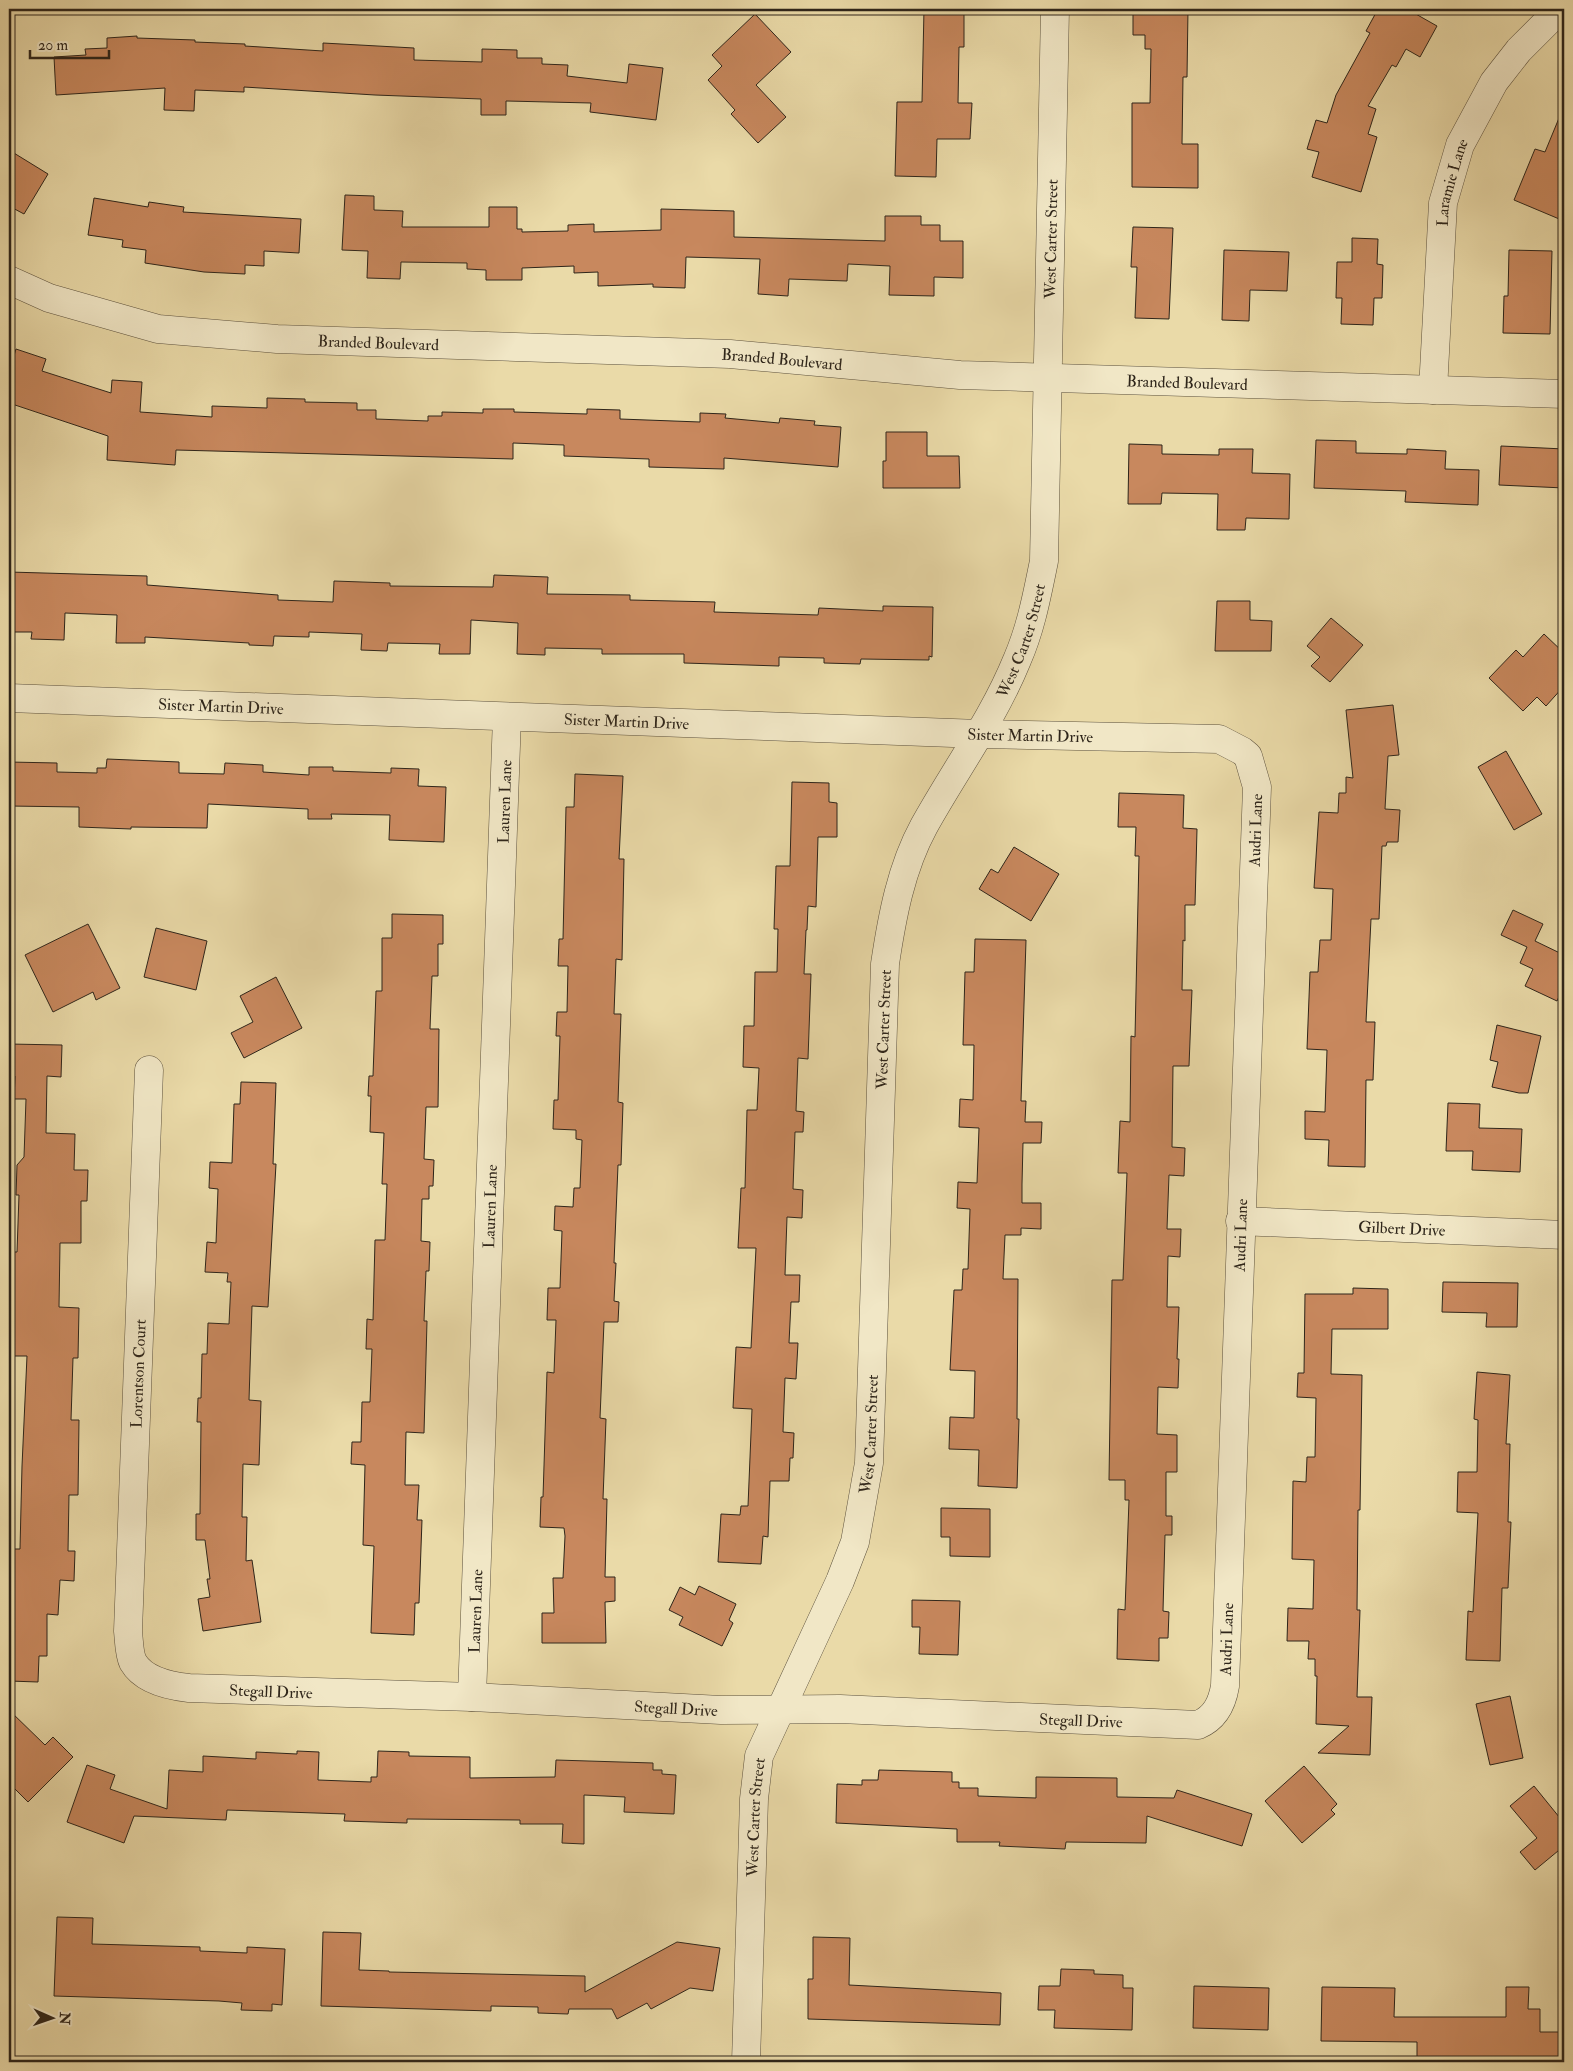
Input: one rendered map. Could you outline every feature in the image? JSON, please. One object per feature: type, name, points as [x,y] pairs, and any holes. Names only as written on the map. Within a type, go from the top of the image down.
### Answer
[{"type":"street","name":"West Carter Street","points":[[746,2062],[754,1799],[759,1756],[840,1581],[855,1542],[870,1463],[885,964],[892,917],[906,870],[923,827],[980,734],[1017,660],[1032,617],[1044,561],[1055,9]]},
{"type":"street","name":"Laramie Lane","points":[[1433,390],[1443,203],[1460,145],[1494,82],[1519,50],[1560,9]]},
{"type":"street","name":"Branded Boulevard","points":[[9,280],[49,298],[158,328],[277,339],[730,354],[960,375],[1048,376],[1564,394]]},
{"type":"street","name":"Sister Martin Drive","points":[[9,698],[980,734],[1219,740],[1242,751]]},
{"type":"street","name":"Lauren Lane","points":[[472,1697],[506,717]]},
{"type":"street","name":"Audri Lane","points":[[1210,1718],[1222,1702],[1225,1686],[1240,1221],[1257,787],[1248,756],[1242,751]]},
{"type":"street","name":"Lorentson Court","points":[[143,1674],[132,1661],[128,1630],[149,1070]]},
{"type":"street","name":"Gilbert Drive","points":[[1240,1221],[1564,1235]]},
{"type":"street","name":"Stegall Drive","points":[[143,1674],[168,1686],[189,1688],[472,1697],[721,1710],[840,1709],[1198,1725],[1210,1718]]},
{"type":"building","points":[[924,9],[964,9],[964,47],[959,47],[958,103],[972,103],[970,139],[937,139],[936,177],[895,176],[897,102],[922,102]]},
{"type":"building","points":[[1133,9],[1188,9],[1187,77],[1183,77],[1182,144],[1198,144],[1198,188],[1132,187],[1132,103],[1150,103],[1151,49],[1145,49],[1145,35],[1133,35]]},
{"type":"building","points":[[1378,9],[1407,9],[1437,26],[1420,57],[1406,49],[1396,67],[1392,65],[1368,106],[1376,109],[1368,134],[1377,137],[1361,192],[1312,177],[1319,152],[1307,149],[1316,120],[1327,123],[1336,95],[1370,33],[1366,31]]},
{"type":"building","points":[[755,14],[791,52],[756,85],[786,117],[758,143],[731,114],[735,110],[708,80],[722,66],[712,55]]},
{"type":"building","points":[[137,36],[137,38],[195,40],[195,42],[245,44],[245,46],[323,51],[323,43],[414,48],[414,60],[482,62],[482,49],[517,50],[517,58],[542,58],[542,64],[568,65],[567,76],[627,83],[629,64],[663,68],[656,120],[590,112],[591,103],[506,101],[506,115],[481,115],[481,99],[244,87],[244,92],[195,90],[194,111],[164,110],[165,88],[56,95],[54,57],[86,55],[85,49],[107,48],[107,38]]},
{"type":"building","points":[[1564,106],[1564,221],[1514,200],[1535,149],[1545,152]]},
{"type":"building","points":[[9,150],[48,174],[24,214],[9,206]]},
{"type":"building","points":[[345,195],[374,196],[374,210],[403,211],[402,227],[489,227],[489,207],[517,207],[517,229],[522,229],[522,232],[568,231],[568,225],[594,224],[594,232],[661,230],[661,209],[734,211],[734,237],[885,241],[885,216],[921,216],[921,225],[940,225],[940,241],[963,241],[963,278],[934,277],[934,296],[889,295],[890,266],[848,264],[847,281],[789,279],[788,296],[758,294],[760,259],[686,257],[685,288],[653,287],[653,284],[598,286],[598,272],[574,273],[574,266],[522,268],[522,280],[486,280],[486,270],[467,269],[467,263],[401,262],[400,279],[367,278],[368,251],[342,250]]},
{"type":"building","points":[[94,198],[148,207],[149,202],[184,207],[183,212],[301,219],[299,253],[264,251],[264,266],[245,265],[245,274],[204,272],[145,263],[146,250],[122,247],[123,240],[88,235]]},
{"type":"building","points":[[1133,227],[1173,228],[1169,319],[1135,318],[1137,267],[1131,267]]},
{"type":"building","points":[[1352,238],[1378,239],[1377,264],[1383,265],[1382,298],[1374,298],[1373,325],[1341,324],[1342,298],[1336,298],[1337,262],[1352,262]]},
{"type":"building","points":[[1224,250],[1289,252],[1287,291],[1250,290],[1249,321],[1222,320]]},
{"type":"building","points":[[1509,250],[1552,251],[1550,334],[1503,333],[1504,296],[1508,296]]},
{"type":"building","points":[[16,349],[46,359],[42,371],[111,393],[112,380],[142,382],[140,412],[212,417],[212,406],[267,408],[267,398],[305,399],[305,402],[357,403],[357,410],[376,410],[376,419],[428,421],[428,416],[442,416],[442,412],[483,413],[483,409],[514,409],[514,412],[587,414],[587,409],[620,410],[620,419],[700,422],[700,413],[726,414],[725,418],[779,423],[780,418],[815,421],[814,425],[841,427],[838,467],[724,458],[724,469],[649,467],[649,459],[564,456],[564,445],[513,443],[513,459],[176,450],[175,465],[107,460],[108,436],[9,403],[9,372]]},
{"type":"building","points":[[886,432],[927,432],[927,456],[959,456],[960,488],[883,488],[883,461],[886,461]]},
{"type":"building","points":[[1316,440],[1356,441],[1356,453],[1407,454],[1407,449],[1446,451],[1445,469],[1479,470],[1478,505],[1405,502],[1406,491],[1314,488]]},
{"type":"building","points":[[1129,444],[1162,445],[1162,454],[1219,455],[1219,449],[1253,449],[1252,473],[1290,474],[1289,519],[1246,518],[1245,530],[1217,530],[1218,494],[1162,493],[1161,504],[1128,504]]},
{"type":"building","points":[[1501,446],[1564,449],[1564,488],[1499,485]]},
{"type":"building","points":[[9,572],[147,576],[147,585],[278,595],[278,600],[333,602],[334,581],[390,583],[390,586],[493,587],[494,575],[548,577],[547,594],[630,595],[630,600],[715,602],[714,612],[818,615],[819,608],[883,611],[883,606],[933,607],[932,657],[929,656],[929,660],[861,659],[860,664],[824,663],[824,658],[779,657],[779,666],[684,663],[684,654],[602,654],[602,649],[545,648],[545,655],[517,654],[518,623],[471,620],[470,654],[439,654],[440,644],[388,643],[387,651],[361,650],[362,634],[309,632],[309,637],[274,636],[273,646],[145,637],[145,643],[116,643],[117,615],[65,613],[64,640],[31,639],[32,632],[9,632]]},
{"type":"building","points":[[1217,601],[1250,601],[1250,620],[1272,621],[1271,651],[1215,651]]},
{"type":"building","points":[[1331,618],[1363,645],[1330,682],[1311,666],[1320,657],[1307,646]]},
{"type":"building","points":[[1544,634],[1564,653],[1564,686],[1546,706],[1537,697],[1523,711],[1489,678],[1516,650],[1523,657]]},
{"type":"building","points":[[1393,705],[1399,755],[1388,756],[1385,809],[1400,810],[1398,842],[1387,842],[1386,846],[1382,846],[1379,919],[1371,919],[1366,1022],[1375,1022],[1373,1080],[1366,1080],[1365,1167],[1328,1166],[1329,1140],[1305,1139],[1305,1111],[1325,1112],[1327,1050],[1307,1049],[1310,972],[1318,972],[1320,940],[1331,940],[1333,889],[1314,888],[1319,812],[1338,813],[1339,793],[1346,793],[1346,777],[1353,778],[1346,710]]},
{"type":"building","points":[[1506,751],[1542,814],[1514,830],[1478,767]]},
{"type":"building","points":[[107,759],[179,762],[179,773],[224,774],[225,763],[263,765],[263,772],[309,775],[309,767],[333,767],[333,771],[391,773],[391,768],[419,769],[418,786],[446,787],[444,842],[389,840],[390,815],[331,814],[332,819],[308,819],[308,809],[208,804],[207,828],[131,827],[131,829],[79,827],[79,807],[9,806],[9,762],[57,763],[57,772],[97,773],[97,768],[106,768]]},
{"type":"building","points":[[575,774],[623,776],[619,859],[624,859],[622,960],[616,959],[614,1014],[621,1014],[618,1102],[623,1103],[621,1165],[618,1165],[614,1263],[616,1263],[614,1301],[619,1302],[618,1322],[604,1322],[600,1418],[606,1419],[603,1499],[607,1499],[605,1577],[615,1577],[615,1601],[605,1602],[606,1643],[542,1643],[542,1613],[554,1613],[553,1578],[563,1578],[565,1536],[564,1528],[540,1527],[541,1497],[543,1497],[547,1372],[554,1373],[556,1320],[547,1320],[548,1288],[560,1288],[562,1231],[554,1230],[555,1206],[573,1207],[574,1188],[580,1188],[582,1140],[576,1139],[576,1130],[553,1129],[554,1100],[558,1100],[560,1036],[556,1036],[557,1012],[567,1012],[568,966],[558,966],[559,939],[563,939],[566,807],[574,807]]},
{"type":"building","points":[[792,782],[829,783],[829,802],[837,803],[837,837],[818,837],[816,907],[808,906],[806,930],[804,974],[811,974],[808,1059],[798,1058],[796,1111],[804,1112],[803,1132],[795,1132],[793,1189],[803,1190],[802,1218],[787,1217],[785,1275],[800,1275],[799,1302],[791,1302],[789,1343],[798,1343],[796,1379],[785,1378],[783,1432],[794,1433],[793,1458],[790,1458],[789,1481],[770,1481],[768,1537],[763,1536],[761,1564],[718,1562],[721,1514],[740,1515],[741,1506],[748,1506],[752,1409],[733,1408],[736,1347],[751,1348],[756,1248],[738,1248],[741,1188],[745,1188],[747,1110],[757,1110],[759,1068],[743,1067],[744,1026],[754,1026],[755,972],[777,972],[778,929],[774,929],[776,866],[790,866]]},
{"type":"building","points":[[1119,793],[1184,795],[1183,828],[1197,829],[1195,905],[1185,905],[1185,941],[1183,940],[1182,990],[1192,990],[1189,1066],[1173,1066],[1172,1147],[1185,1148],[1184,1176],[1169,1175],[1167,1229],[1181,1229],[1180,1257],[1168,1256],[1167,1307],[1179,1307],[1178,1388],[1158,1387],[1157,1434],[1177,1435],[1177,1472],[1166,1472],[1166,1516],[1172,1516],[1172,1535],[1165,1535],[1163,1611],[1169,1612],[1168,1638],[1159,1638],[1159,1661],[1117,1659],[1118,1609],[1125,1610],[1129,1500],[1125,1500],[1125,1480],[1109,1480],[1112,1280],[1123,1280],[1127,1173],[1118,1173],[1120,1121],[1130,1122],[1131,1036],[1135,1037],[1139,856],[1135,856],[1136,827],[1118,827]]},
{"type":"building","points":[[1014,847],[1059,874],[1031,921],[979,889],[991,869],[998,873]]},
{"type":"building","points":[[1513,910],[1543,924],[1535,941],[1564,955],[1564,986],[1557,1001],[1525,986],[1533,969],[1520,963],[1527,947],[1501,935]]},
{"type":"building","points":[[392,914],[443,915],[443,944],[438,944],[438,976],[432,976],[430,1029],[439,1029],[438,1107],[426,1107],[424,1159],[434,1160],[433,1186],[429,1186],[429,1199],[422,1199],[421,1241],[430,1242],[429,1271],[426,1271],[424,1321],[427,1321],[424,1433],[406,1432],[405,1485],[419,1485],[417,1520],[422,1520],[419,1603],[415,1603],[414,1635],[371,1633],[374,1546],[363,1545],[365,1465],[351,1464],[352,1442],[361,1442],[362,1402],[370,1402],[372,1349],[366,1349],[367,1319],[373,1320],[375,1240],[385,1240],[387,1184],[382,1184],[384,1133],[370,1132],[371,1096],[368,1096],[369,1076],[373,1076],[376,991],[382,991],[382,938],[392,938]]},
{"type":"building","points":[[88,924],[120,988],[96,1000],[93,992],[53,1012],[25,955]]},
{"type":"building","points":[[156,928],[207,941],[196,990],[144,977]]},
{"type":"building","points":[[975,939],[1026,940],[1021,1101],[1026,1101],[1025,1122],[1042,1122],[1041,1143],[1023,1143],[1022,1184],[1022,1203],[1041,1203],[1041,1229],[1021,1228],[1021,1235],[1005,1235],[1003,1279],[1018,1279],[1017,1419],[1019,1419],[1017,1488],[978,1486],[979,1450],[949,1449],[950,1417],[974,1418],[975,1371],[950,1370],[954,1290],[962,1290],[963,1269],[968,1269],[970,1209],[957,1208],[958,1182],[977,1183],[979,1128],[959,1127],[960,1099],[973,1100],[974,1045],[963,1045],[965,972],[974,972]]},
{"type":"building","points":[[276,977],[302,1028],[244,1058],[231,1033],[253,1022],[240,996]]},
{"type":"building","points":[[1497,1025],[1541,1036],[1528,1093],[1492,1087],[1498,1062],[1490,1060]]},
{"type":"building","points":[[9,1044],[62,1045],[61,1077],[47,1076],[46,1133],[75,1134],[74,1170],[88,1170],[87,1201],[81,1201],[81,1243],[60,1243],[59,1307],[79,1308],[78,1358],[73,1358],[71,1420],[79,1420],[78,1495],[69,1495],[68,1551],[75,1551],[74,1581],[60,1580],[58,1615],[47,1614],[47,1656],[39,1656],[38,1682],[9,1681],[9,1587],[12,1587],[13,1549],[20,1549],[27,1356],[9,1356],[11,1276],[9,1276],[9,1252],[17,1252],[19,1195],[16,1195],[17,1165],[24,1157],[26,1099],[14,1099],[15,1076],[9,1076]]},
{"type":"building","points":[[241,1082],[276,1083],[273,1164],[276,1164],[268,1307],[252,1306],[249,1400],[261,1401],[259,1465],[243,1464],[242,1517],[247,1517],[246,1561],[252,1560],[261,1622],[203,1631],[198,1599],[210,1597],[207,1579],[210,1579],[205,1540],[196,1540],[196,1514],[200,1514],[201,1422],[197,1422],[198,1398],[201,1398],[202,1354],[207,1354],[208,1323],[229,1324],[231,1282],[227,1282],[228,1273],[205,1272],[207,1242],[216,1243],[218,1189],[209,1188],[210,1162],[232,1163],[234,1104],[240,1104]]},
{"type":"building","points":[[1448,1103],[1480,1104],[1479,1128],[1522,1129],[1520,1172],[1472,1170],[1473,1151],[1446,1151]]},
{"type":"building","points":[[1443,1282],[1518,1283],[1517,1327],[1486,1327],[1487,1313],[1442,1312]]},
{"type":"building","points":[[1353,1288],[1388,1289],[1388,1329],[1332,1329],[1331,1374],[1362,1375],[1360,1510],[1358,1510],[1357,1610],[1360,1610],[1357,1697],[1372,1697],[1370,1755],[1318,1753],[1349,1726],[1316,1724],[1317,1676],[1315,1676],[1315,1659],[1308,1659],[1309,1641],[1287,1641],[1288,1608],[1313,1609],[1314,1560],[1292,1559],[1293,1481],[1306,1482],[1307,1457],[1315,1457],[1316,1398],[1297,1397],[1298,1373],[1304,1373],[1305,1294],[1353,1294]]},
{"type":"building","points":[[1477,1372],[1510,1375],[1506,1444],[1510,1444],[1508,1522],[1511,1522],[1508,1588],[1502,1588],[1500,1661],[1466,1660],[1468,1611],[1473,1612],[1478,1513],[1457,1512],[1458,1472],[1477,1472],[1478,1420],[1474,1419]]},
{"type":"building","points":[[941,1508],[990,1509],[990,1557],[950,1556],[950,1537],[941,1537]]},
{"type":"building","points":[[699,1586],[736,1604],[729,1620],[733,1623],[722,1646],[679,1625],[683,1617],[669,1610],[680,1587],[695,1595]]},
{"type":"building","points":[[912,1600],[960,1601],[958,1655],[919,1654],[920,1627],[912,1627]]},
{"type":"building","points":[[1510,1696],[1523,1758],[1490,1765],[1476,1704]]},
{"type":"building","points":[[9,1710],[45,1745],[53,1737],[73,1757],[28,1802],[15,1789],[9,1790]]},
{"type":"building","points":[[297,1751],[319,1752],[318,1780],[371,1782],[371,1777],[377,1777],[378,1751],[409,1752],[409,1756],[470,1757],[470,1778],[555,1777],[556,1760],[653,1763],[653,1770],[662,1770],[662,1774],[676,1775],[674,1814],[624,1812],[625,1797],[584,1795],[584,1844],[562,1843],[563,1824],[520,1824],[520,1820],[407,1819],[407,1823],[344,1821],[345,1814],[227,1810],[226,1820],[134,1816],[124,1843],[67,1822],[87,1765],[115,1775],[110,1789],[167,1809],[169,1770],[203,1772],[203,1756],[256,1759],[256,1752],[297,1754]]},
{"type":"building","points":[[1304,1766],[1337,1804],[1331,1810],[1335,1814],[1302,1843],[1265,1801]]},
{"type":"building","points":[[879,1770],[952,1772],[952,1782],[959,1782],[959,1788],[978,1788],[978,1796],[1036,1798],[1036,1777],[1117,1778],[1117,1797],[1174,1798],[1177,1790],[1252,1814],[1242,1846],[1147,1816],[1146,1843],[1066,1842],[1065,1849],[999,1846],[1000,1842],[957,1842],[957,1829],[836,1823],[837,1784],[862,1785],[862,1780],[878,1780]]},
{"type":"building","points":[[1534,1786],[1564,1823],[1564,1846],[1535,1870],[1520,1852],[1537,1838],[1510,1806]]},
{"type":"building","points":[[57,1917],[93,1918],[92,1944],[200,1947],[200,1951],[247,1953],[247,1947],[285,1949],[282,2005],[272,2004],[272,2011],[241,2010],[242,2003],[219,2001],[54,1996]]},
{"type":"building","points":[[323,1932],[361,1933],[359,1970],[585,1976],[585,1992],[677,1942],[720,1948],[713,1991],[690,1988],[651,2009],[647,2003],[617,2019],[612,2009],[569,2009],[568,2014],[538,2013],[538,2007],[491,2006],[491,2011],[321,2006]]},
{"type":"building","points":[[813,1937],[850,1938],[849,1985],[1001,1993],[1000,2025],[808,2019],[808,1979],[813,1979]]},
{"type":"building","points":[[1061,1969],[1094,1970],[1094,1974],[1123,1975],[1123,1988],[1133,1988],[1132,2030],[1054,2028],[1055,2010],[1038,2010],[1039,1986],[1060,1986]]},
{"type":"building","points":[[1194,1986],[1269,1988],[1268,2030],[1193,2028]]},
{"type":"building","points":[[1322,1987],[1395,1988],[1394,2017],[1506,2017],[1506,1987],[1529,1987],[1528,2009],[1540,2009],[1540,2032],[1559,2032],[1559,2059],[1417,2060],[1417,2042],[1321,2041]]}]
